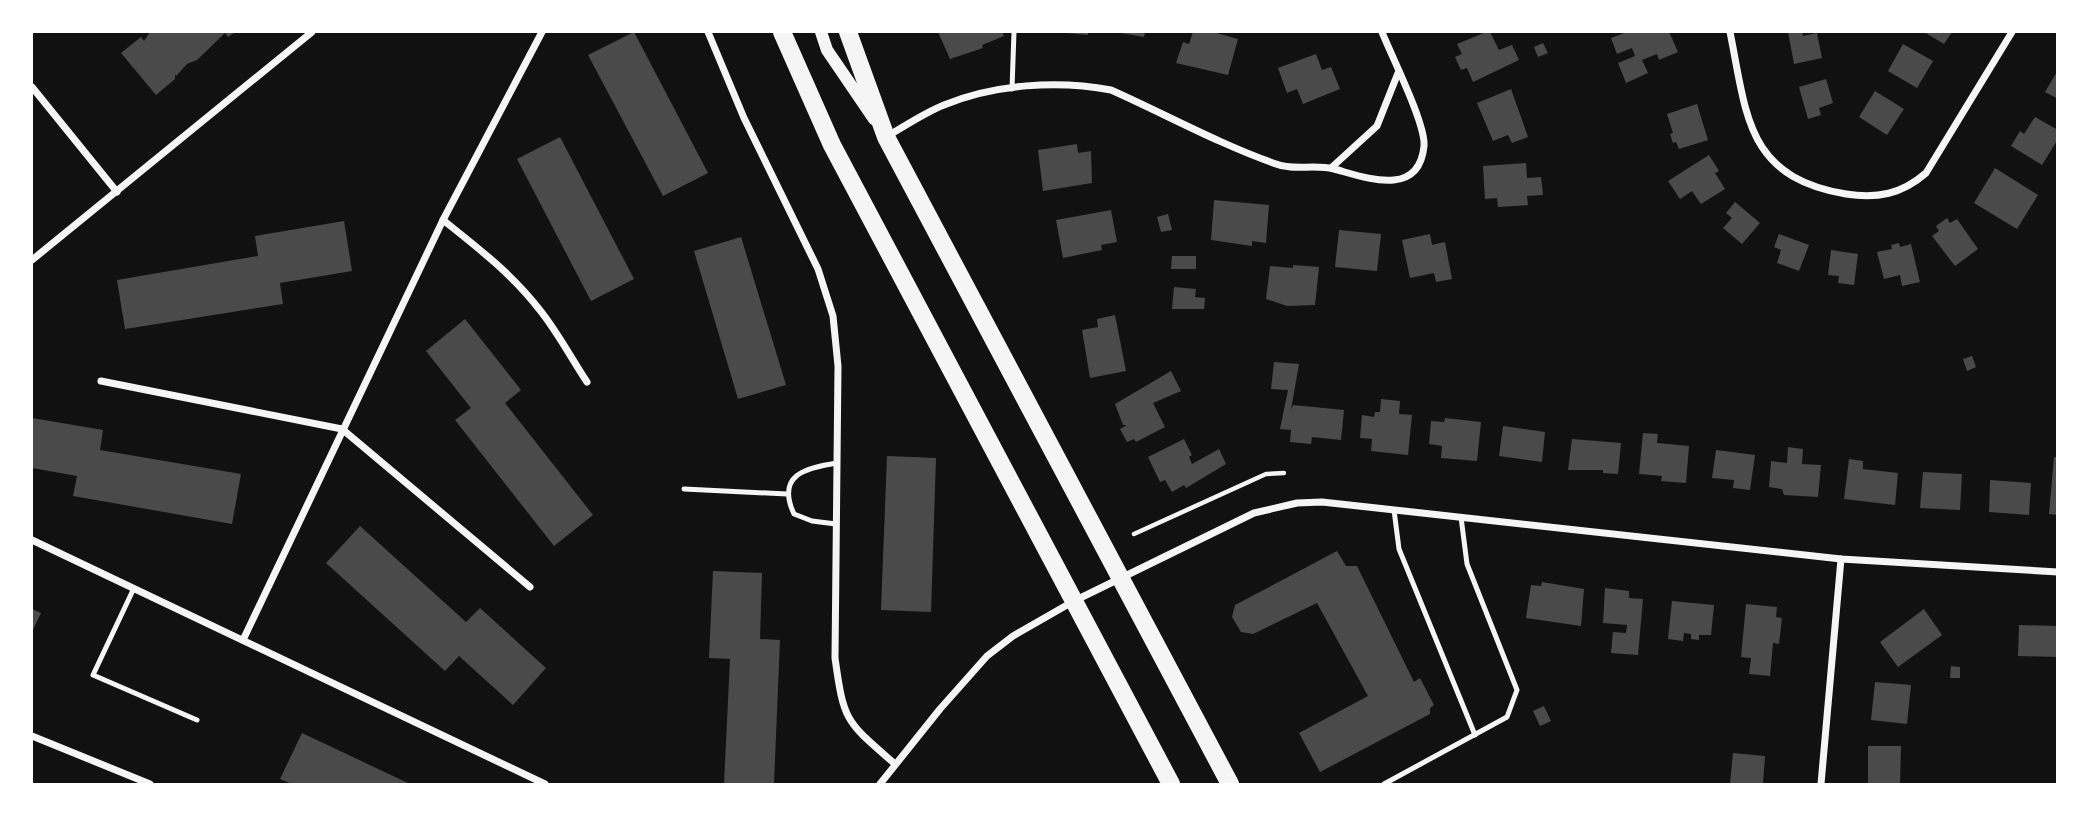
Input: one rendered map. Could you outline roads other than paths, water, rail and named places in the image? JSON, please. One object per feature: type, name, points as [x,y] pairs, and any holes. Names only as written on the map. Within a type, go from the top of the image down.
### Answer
[{"type":"main road","points":[[782,32],[832,145],[1171,785]]},
{"type":"main road","points":[[848,32],[886,137],[1230,785]]},
{"type":"street","points":[[32,260],[313,32]]},
{"type":"street","points":[[243,640],[443,220],[542,32]]},
{"type":"street","points":[[708,32],[744,118],[818,269],[827,295],[837,346],[835,658],[841,702],[855,729],[895,764]]},
{"type":"street","points":[[821,32],[827,50],[886,137],[944,105],[1012,89],[1081,84],[1111,90],[1278,165],[1331,168],[1365,180],[1391,181],[1415,169],[1421,159],[1424,139],[1382,32]]},
{"type":"street","points":[[1730,32],[1748,121],[1765,153],[1794,179],[1808,186],[1861,197],[1880,197],[1913,184],[1926,173],[2012,32]]},
{"type":"street","points":[[1331,168],[1377,126],[1398,72]]},
{"type":"street","points":[[32,87],[117,192]]},
{"type":"street","points":[[443,220],[490,257],[523,289],[541,311],[587,382]]},
{"type":"street","points":[[101,381],[342,429],[530,587]]},
{"type":"street","points":[[880,785],[987,656],[1013,636],[1074,601],[1254,513],[1275,507],[1322,502],[1842,559],[2057,572]]},
{"type":"street","points":[[32,540],[545,785]]},
{"type":"street","points":[[1821,785],[1842,559]]},
{"type":"street","points":[[32,736],[150,785]]},
{"type":"lane","points":[[1012,89],[1014,32]]},
{"type":"lane","points":[[836,524],[812,522],[794,514],[787,494],[788,487],[797,475],[809,467],[837,463]]},
{"type":"lane","points":[[684,489],[787,494]]},
{"type":"lane","points":[[1394,510],[1399,549],[1475,735]]},
{"type":"lane","points":[[1384,785],[1507,717],[1517,690],[1467,564],[1461,517]]},
{"type":"lane","points":[[134,589],[93,675],[197,720]]}]
